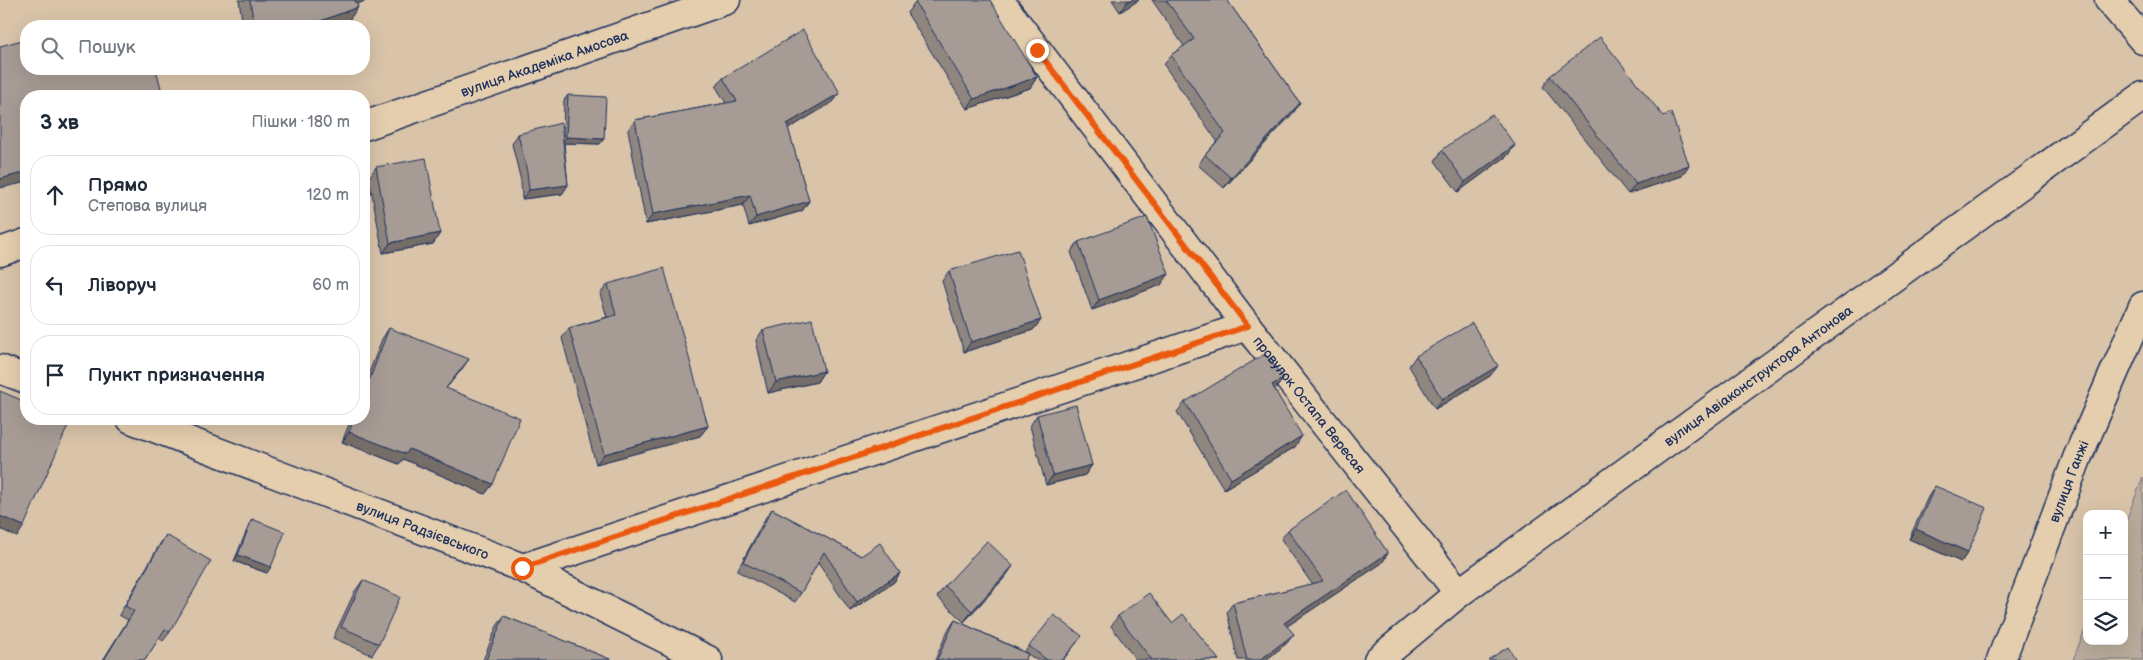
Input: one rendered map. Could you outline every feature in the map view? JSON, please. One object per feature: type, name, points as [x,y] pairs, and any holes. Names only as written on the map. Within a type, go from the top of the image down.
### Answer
[{"type":"street","name":"вулиця Академіка Амосова","points":[[370,124],[726,0]]},
{"type":"street","name":"провулок Остапа Вересая","points":[[999,0],[1248,326],[1459,594]]},
{"type":"street","points":[[2110,0],[2143,40]]},
{"type":"street","name":"вулиця Авіаконструктора Антонова","points":[[1378,660],[1459,594],[2143,96]]},
{"type":"street","points":[[0,252],[20,245]]},
{"type":"street","name":"вулиця Ганжі","points":[[2001,660],[2078,456],[2143,306]]},
{"type":"street","points":[[522,568],[1248,326]]},
{"type":"street","points":[[0,369],[20,377]]},
{"type":"street","name":"вулиця Радзієвського","points":[[147,425],[522,568],[677,654],[708,660]]},
{"type":"shaded area","points":[[2143,477],[2143,660],[2073,660],[2083,634],[2083,645],[2128,645],[2128,516]]},
{"type":"building","points":[[250,0],[355,0],[358,7],[323,20],[253,20]]},
{"type":"building","points":[[919,0],[990,0],[1037,77],[974,99],[915,2]]},
{"type":"building","points":[[1166,0],[1227,0],[1300,103],[1231,178],[1205,155],[1225,133],[1171,55],[1194,39]]},
{"type":"building","points":[[803,30],[840,93],[787,124],[809,201],[756,217],[750,195],[653,214],[635,120],[737,101],[723,78]]},
{"type":"building","points":[[1600,37],[1663,116],[1671,113],[1689,165],[1636,184],[1550,76]]},
{"type":"building","points":[[20,41],[20,75],[158,75],[161,90],[20,90],[20,174],[0,179],[0,46]]},
{"type":"building","points":[[568,95],[606,97],[604,139],[566,137]]},
{"type":"building","points":[[1492,114],[1515,145],[1465,182],[1442,150]]},
{"type":"building","points":[[561,123],[568,185],[529,190],[527,172],[518,134]]},
{"type":"building","points":[[426,158],[440,233],[390,243],[376,167]]},
{"type":"building","points":[[1147,217],[1169,274],[1099,300],[1078,242]]},
{"type":"building","points":[[1018,250],[1041,320],[971,342],[949,271]]},
{"type":"building","points":[[664,268],[708,426],[604,454],[569,328],[616,315],[608,284]]},
{"type":"building","points":[[812,319],[824,371],[776,382],[763,330]]},
{"type":"building","points":[[1472,323],[1498,366],[1442,399],[1416,356]]},
{"type":"building","points":[[389,328],[469,359],[446,388],[520,418],[493,484],[409,449],[406,454],[349,432],[352,425],[370,425],[370,378]]},
{"type":"building","points":[[1265,354],[1284,378],[1272,385],[1302,436],[1231,479],[1185,402]]},
{"type":"building","points":[[0,391],[20,399],[20,425],[68,425],[24,526],[0,516]]},
{"type":"building","points":[[1076,405],[1092,465],[1053,475],[1037,415]]},
{"type":"building","points":[[1935,486],[1987,508],[1968,552],[1916,529]]},
{"type":"building","points":[[1346,490],[1388,553],[1284,623],[1294,634],[1260,660],[1247,660],[1233,603],[1323,581],[1288,530]]},
{"type":"building","points":[[772,509],[861,556],[880,543],[900,573],[857,602],[824,552],[801,593],[743,562]]},
{"type":"building","points":[[252,519],[285,532],[271,567],[238,555]]},
{"type":"building","points":[[166,535],[211,561],[170,632],[165,629],[145,660],[104,660],[134,611],[125,606]]},
{"type":"building","points":[[987,541],[1013,566],[972,611],[945,586]]},
{"type":"building","points":[[363,580],[400,597],[379,644],[341,627]]},
{"type":"building","points":[[1149,593],[1172,623],[1183,614],[1219,660],[1152,660],[1118,616]]},
{"type":"building","points":[[1054,615],[1082,636],[1062,660],[1047,660],[1029,646]]},
{"type":"building","points":[[504,616],[612,660],[486,660]]},
{"type":"building","points":[[955,620],[1028,654],[1025,660],[937,660]]},
{"type":"building","points":[[1508,647],[1516,660],[1488,660]]},
{"type":"route","points":[[522,568],[1248,326],[1037,50]]}]
